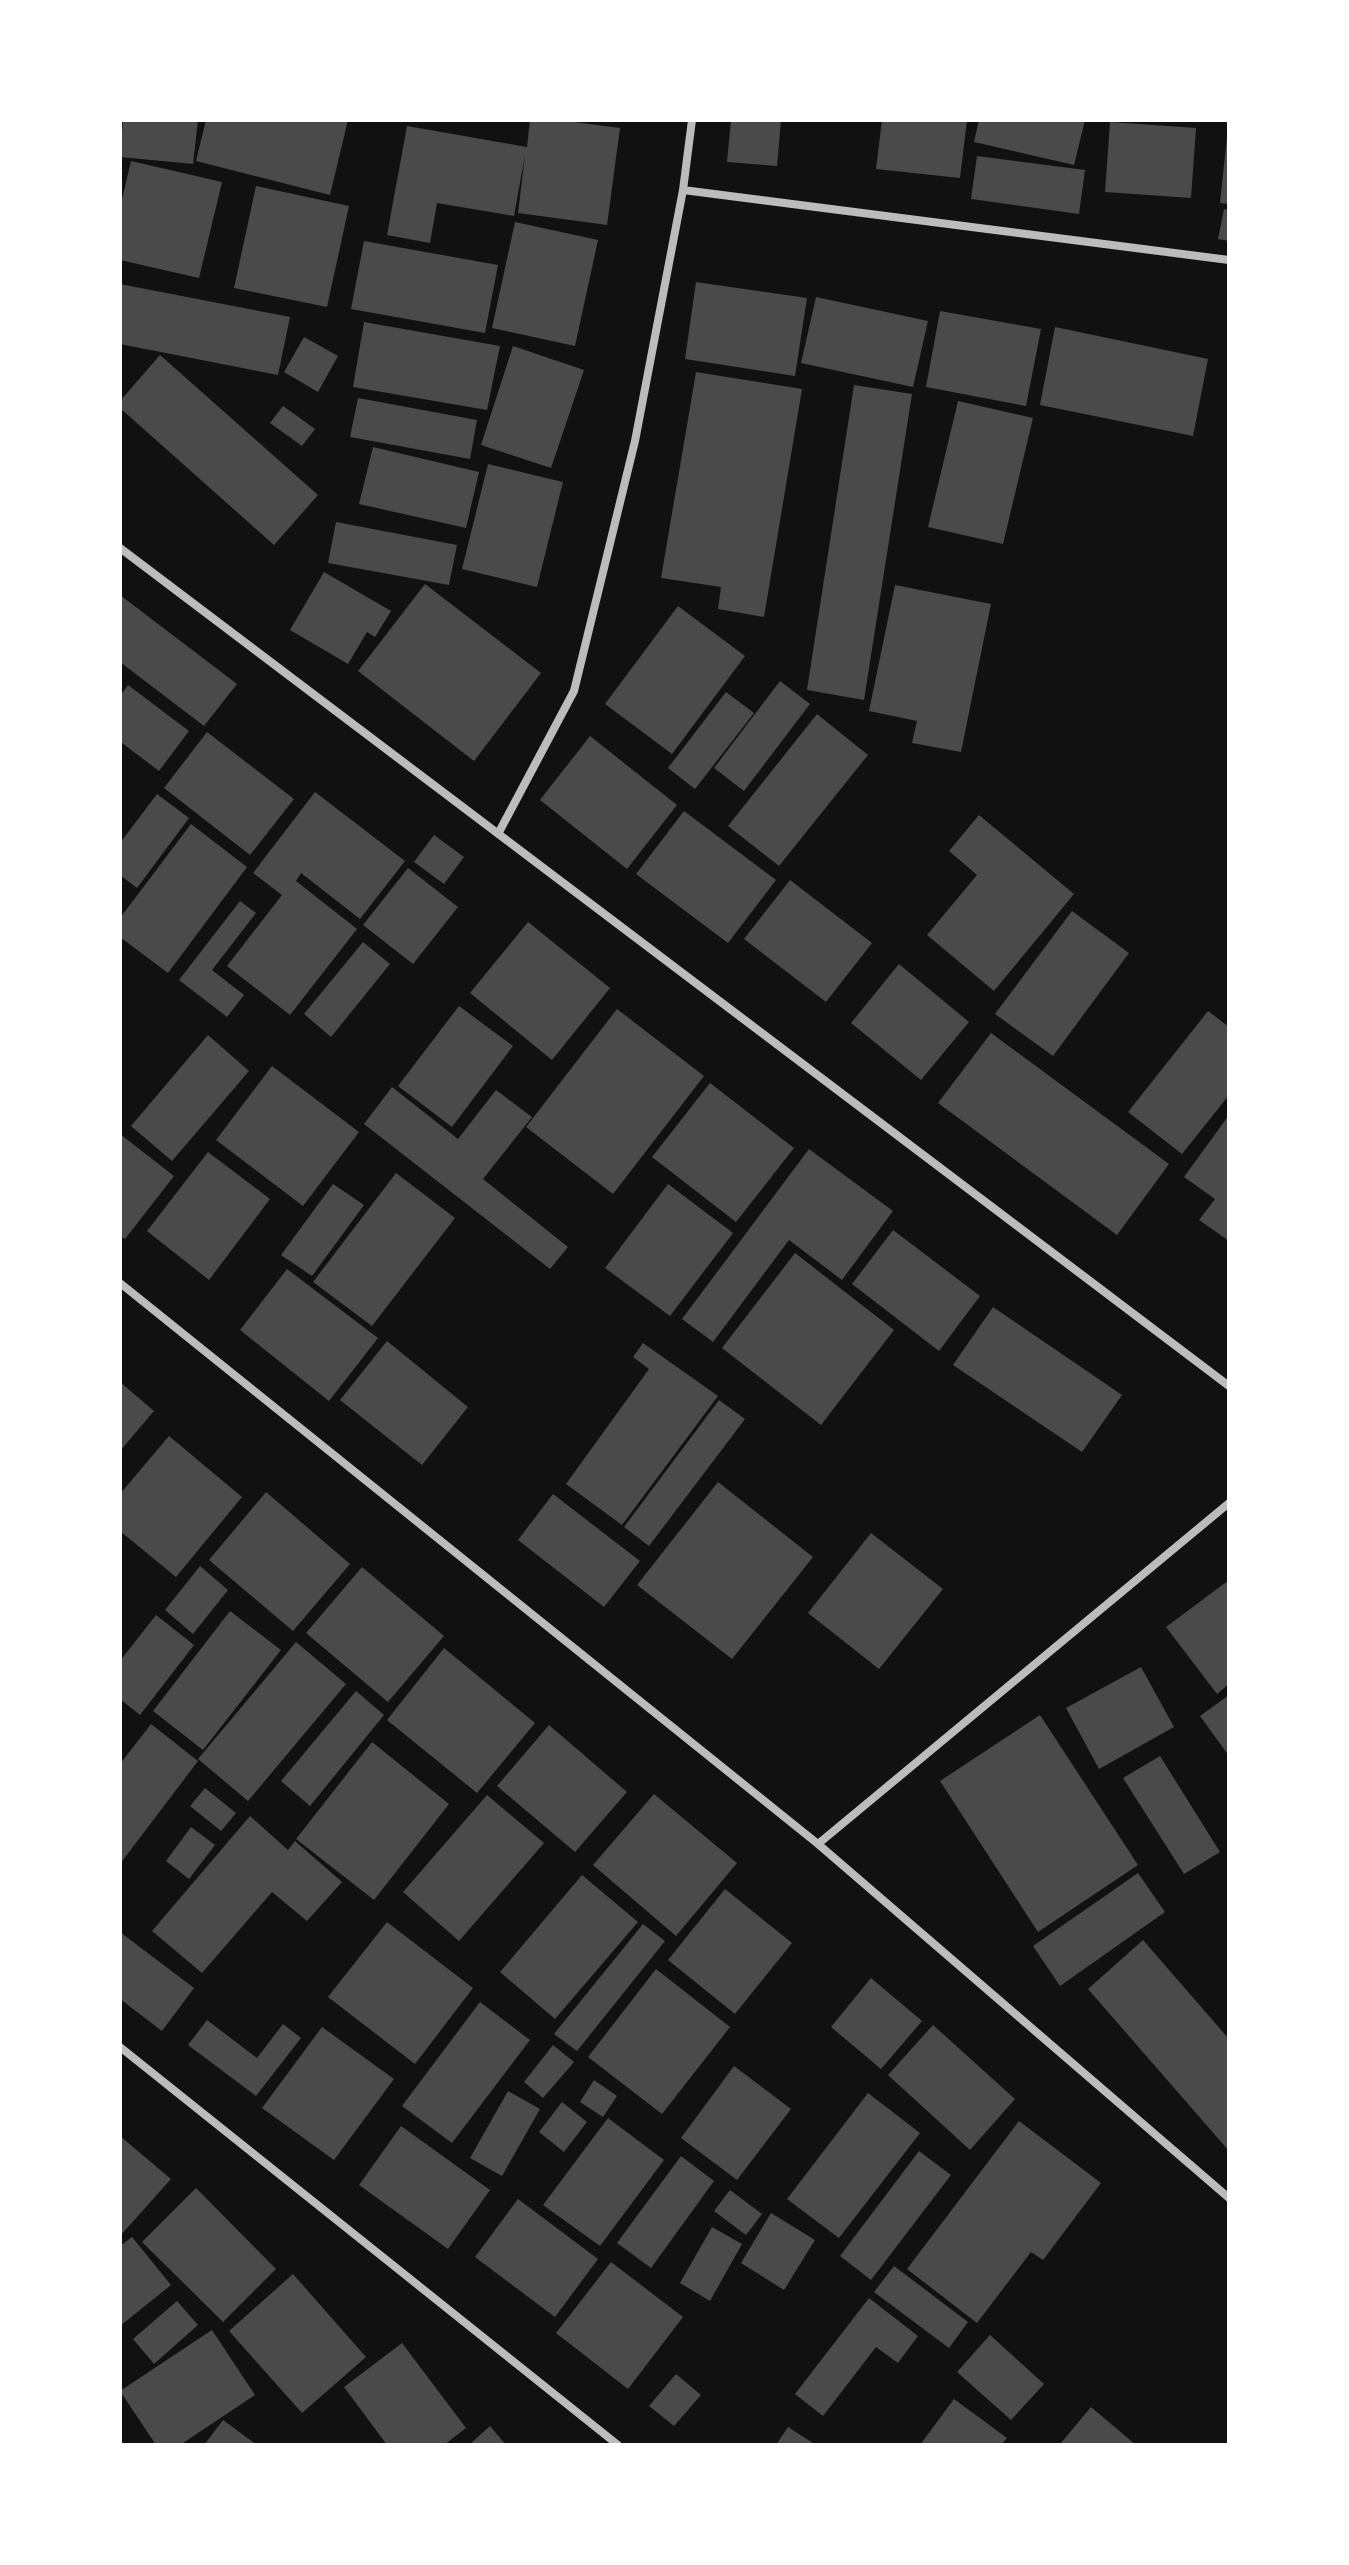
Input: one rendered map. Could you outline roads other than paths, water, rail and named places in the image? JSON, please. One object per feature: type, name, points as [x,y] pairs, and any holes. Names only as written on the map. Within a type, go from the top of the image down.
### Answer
[{"type":"street","points":[[498,834],[574,691],[635,441],[683,190],[692,120]]},
{"type":"street","points":[[683,190],[1229,260]]},
{"type":"street","points":[[120,548],[1229,1386]]},
{"type":"street","points":[[120,1283],[818,1844],[1229,2198]]},
{"type":"street","points":[[818,1844],[1229,1503]]},
{"type":"street","points":[[120,2047],[618,2445]]}]
